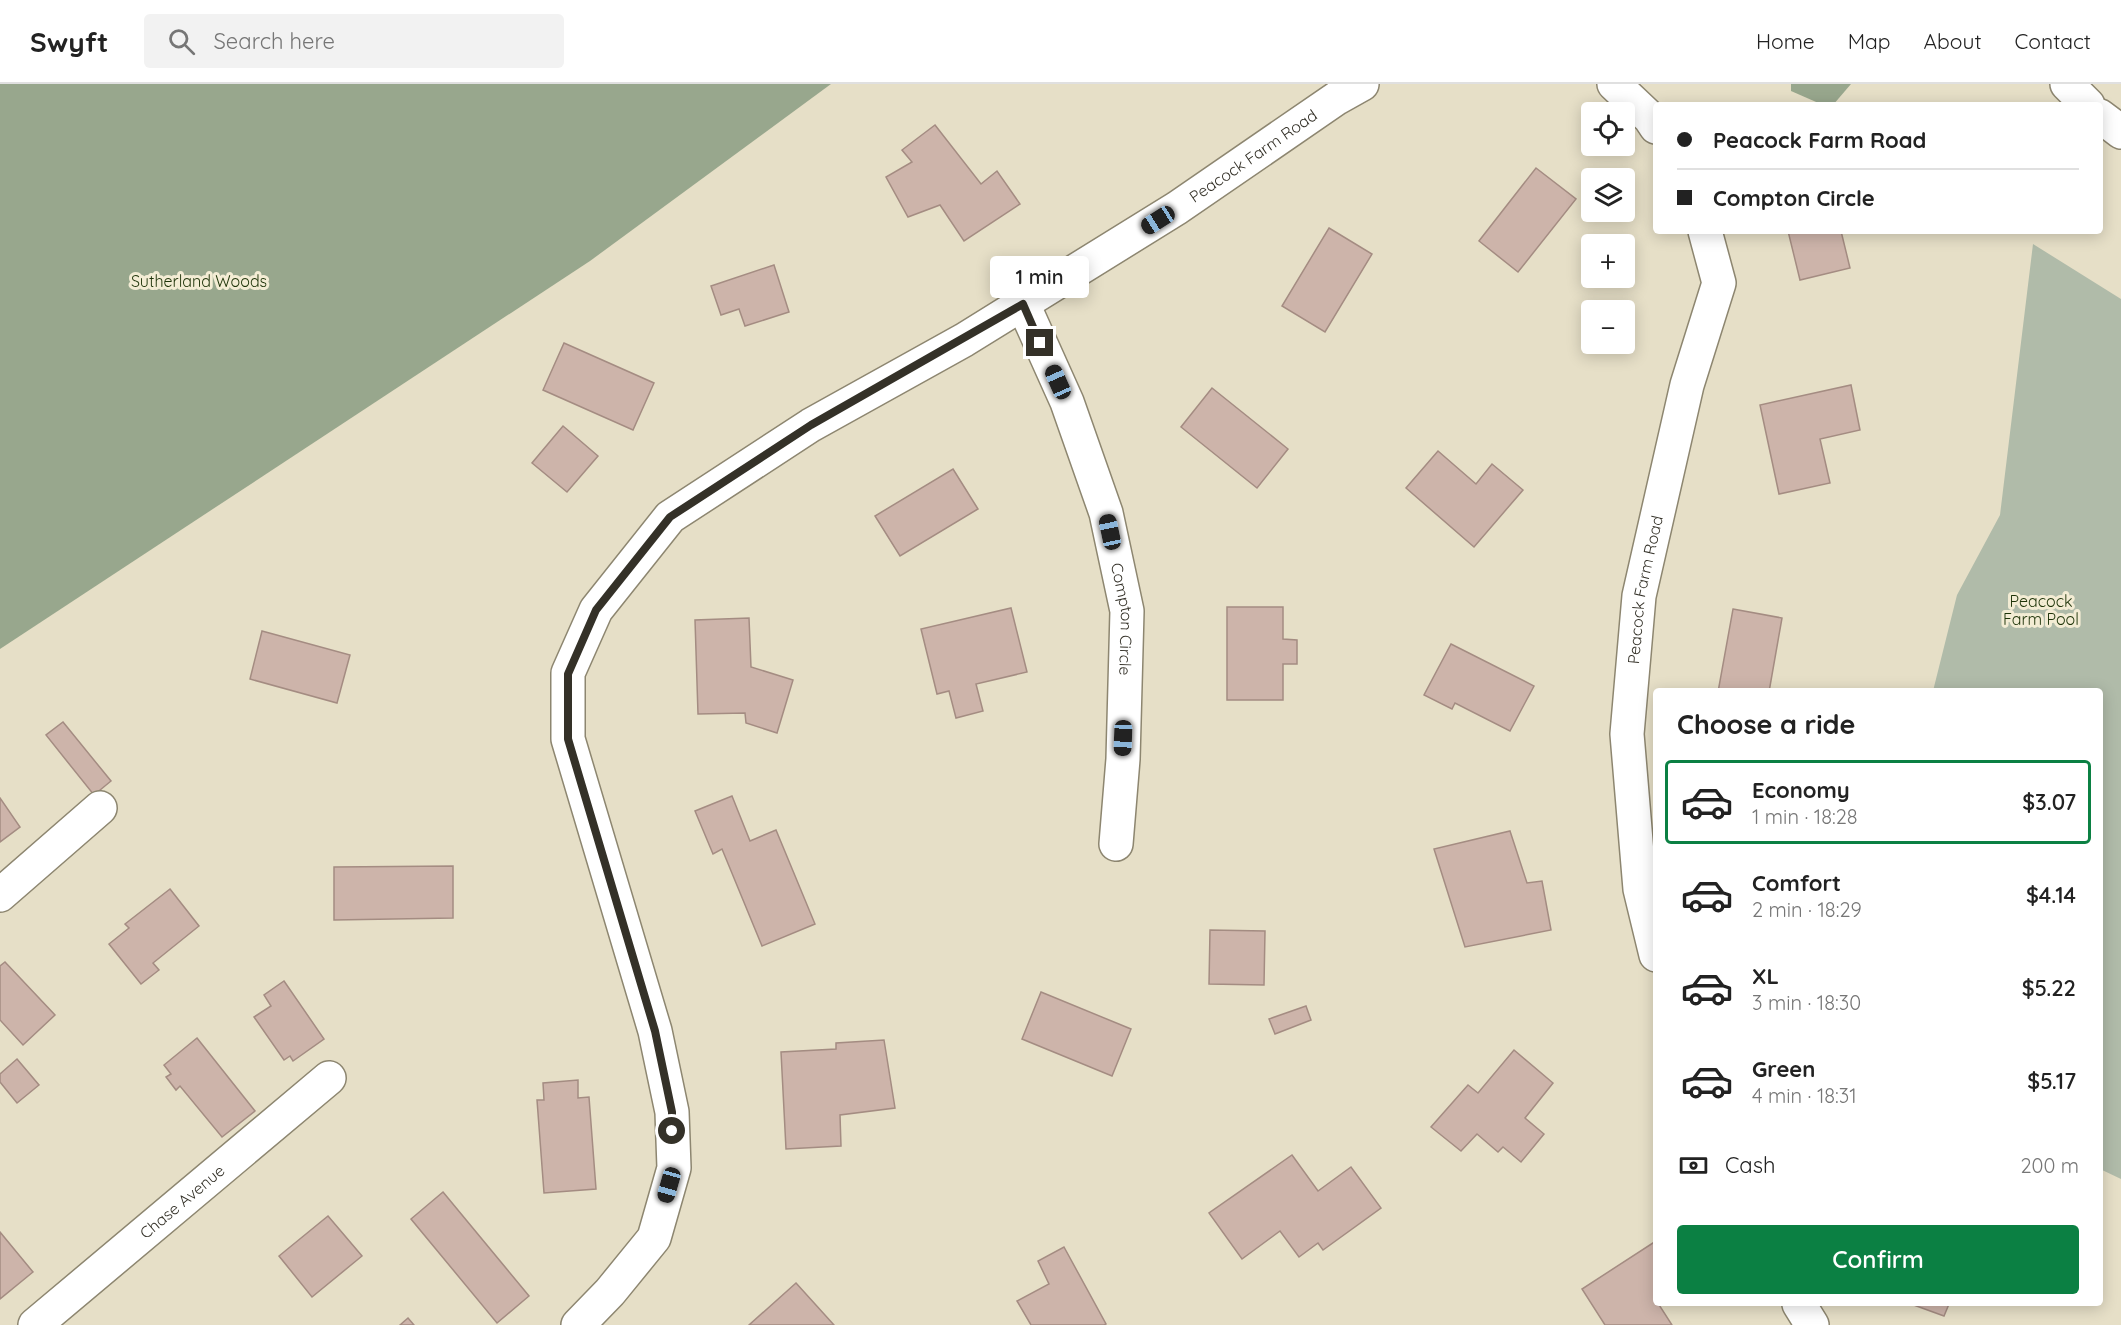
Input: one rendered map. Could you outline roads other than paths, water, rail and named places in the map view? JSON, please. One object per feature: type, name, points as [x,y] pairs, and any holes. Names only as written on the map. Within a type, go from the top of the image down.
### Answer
[{"type":"main road","name":"Peacock Farm Road","points":[[578,1325],[610,1292],[654,1238],[674,1168],[672,1112],[655,1031],[568,739],[568,674],[596,610],[670,517],[811,425],[1023,304],[1177,208],[1337,98],[1362,84]]},
{"type":"main road","points":[[1614,84],[1653,122]]},
{"type":"main road","points":[[2067,84],[2085,102]]},
{"type":"main road","points":[[2103,118],[2121,132]]},
{"type":"main road","name":"Peacock Farm Road","points":[[1653,943],[1640,889],[1628,734],[1639,596],[1687,385],[1719,283],[1706,234]]},
{"type":"main road","name":"Compton Circle","points":[[1023,304],[1067,402],[1106,513],[1127,611],[1123,759],[1116,844]]},
{"type":"main road","points":[[0,895],[100,808]]},
{"type":"main road","name":"Chase Avenue","points":[[35,1325],[329,1078]]},
{"type":"main road","points":[[1800,1306],[1812,1325]]},
{"type":"park label","name":"Sutherland Woods","points":[[199,281]]},
{"type":"park label","name":"Peacock Farm Pool","points":[[2041,610]]}]
